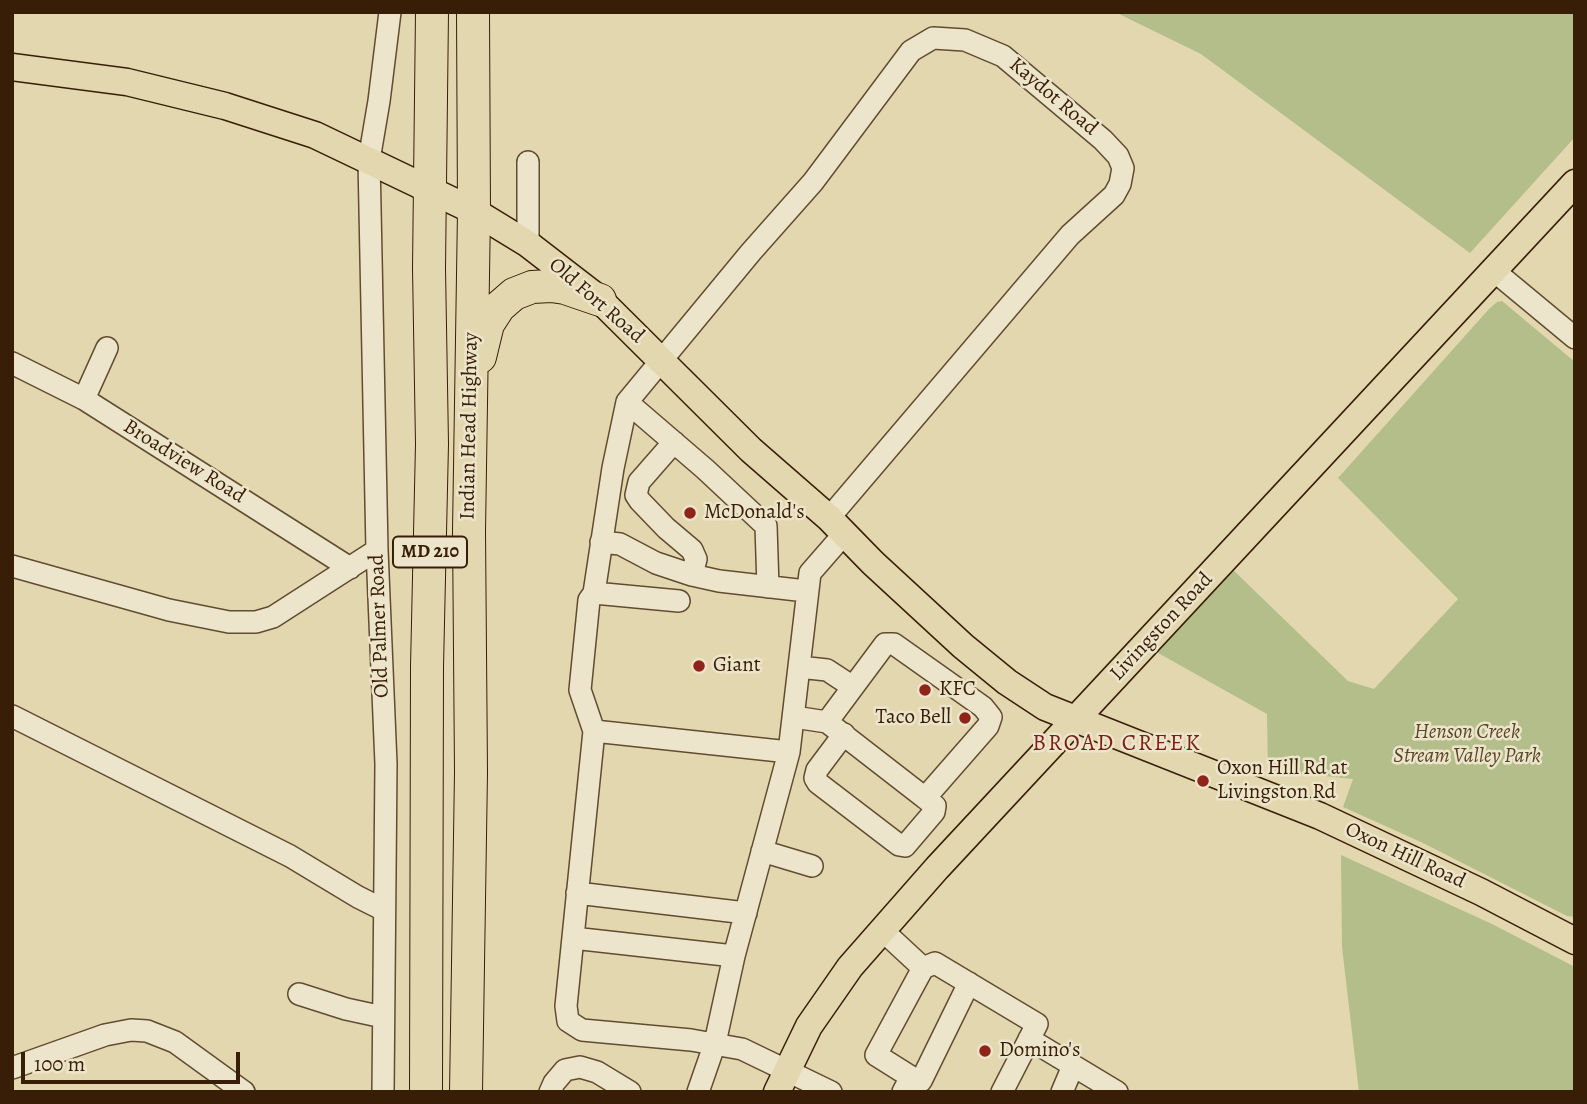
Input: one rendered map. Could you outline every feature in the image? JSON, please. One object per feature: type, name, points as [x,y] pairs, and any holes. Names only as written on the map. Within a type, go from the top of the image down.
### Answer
[{"type":"highway","name":"Indian Head Highway","points":[[426,1092],[427,667],[432,444],[432,12]]},
{"type":"highway","name":"Indian Head Highway","points":[[466,1092],[471,772],[473,12]]},
{"type":"highway","points":[[471,420],[481,347],[488,324],[499,307],[514,294],[531,287],[565,288],[600,300]]},
{"type":"main road","name":"Old Fort Road","points":[[12,67],[127,82],[183,95],[315,135],[430,188],[528,244],[600,300],[751,450],[837,526],[903,591],[1007,682],[1045,707],[1074,721]]},
{"type":"main road","name":"Livingston Road","points":[[782,1081],[809,1026],[830,992],[882,930],[1575,183]]},
{"type":"main road","name":"Oxon Hill Road","points":[[1074,721],[1170,755],[1320,816],[1481,892],[1575,941]]},
{"type":"street","name":"Old Palmer Road","points":[[383,1092],[386,764],[377,550],[369,160],[390,12]]},
{"type":"street","name":"Kaydot Road","points":[[663,360],[751,251],[813,183],[911,51],[933,38],[965,40],[1003,56],[1103,140],[1118,156],[1123,169],[1114,195],[1070,235],[837,526]]},
{"type":"street","points":[[528,162],[528,244]]},
{"type":"street","points":[[1493,270],[1575,338]]},
{"type":"street","points":[[84,398],[107,348]]},
{"type":"street","points":[[663,360],[627,402],[613,468],[594,593],[589,600],[580,690],[594,730],[566,1006],[568,1021],[582,1030],[715,1043],[742,1049],[782,1081],[831,1092]]},
{"type":"street","name":"Broadview Road","points":[[12,363],[84,398],[350,568]]},
{"type":"street","points":[[627,402],[766,526],[768,587]]},
{"type":"street","points":[[674,442],[639,482],[636,495],[666,528],[692,550],[696,559],[692,575]]},
{"type":"street","points":[[698,1092],[715,1043],[734,956],[789,752],[810,573],[837,526]]},
{"type":"street","points":[[601,542],[620,544],[656,563],[692,575],[806,591]]},
{"type":"street","points":[[12,566],[169,610],[229,622],[256,622],[273,617],[377,550]]},
{"type":"street","points":[[594,593],[679,601]]},
{"type":"street","points":[[794,717],[835,728],[935,806],[934,812],[905,846],[899,845],[818,783],[816,778],[817,770],[835,728],[853,687],[885,644],[894,644],[983,707],[991,717],[988,726],[925,798]]},
{"type":"street","points":[[799,667],[827,670],[853,687]]},
{"type":"street","points":[[12,716],[290,856],[384,910]]},
{"type":"street","points":[[594,730],[789,752]]},
{"type":"street","points":[[762,851],[812,866]]},
{"type":"street","points":[[577,893],[746,913]]},
{"type":"street","points":[[882,930],[923,968]]},
{"type":"street","points":[[573,938],[734,956]]},
{"type":"street","points":[[969,983],[921,1081],[907,1084],[877,1055],[923,968],[935,962],[1037,1024],[1002,1092]]},
{"type":"street","points":[[299,994],[383,1017]]},
{"type":"street","points":[[12,1068],[105,1035],[131,1030],[147,1031],[174,1042],[244,1092]]},
{"type":"street","points":[[1029,1040],[1117,1092]]},
{"type":"street","points":[[1062,1092],[1073,1066]]},
{"type":"street","points":[[550,1092],[565,1070],[580,1067],[597,1072],[630,1092]]},
{"type":"green space","points":[[1115,12],[1575,12],[1575,137],[1470,253],[1201,54]]},
{"type":"green space","name":"Henson Creek Stream Valley Park","points":[[1502,301],[1575,362],[1575,917],[1567,916],[1423,843],[1343,807],[1353,779],[1268,770],[1267,714],[1151,649],[1230,567],[1348,681],[1374,689],[1458,599],[1338,478],[1489,309]]},
{"type":"green space","points":[[1341,855],[1492,924],[1575,967],[1575,1092],[1359,1092],[1342,947]]},
{"type":"place","name":"McDonald's","points":[[690,513]]},
{"type":"place","name":"Giant","points":[[699,666]]},
{"type":"place","name":"KFC","points":[[925,690]]},
{"type":"place","name":"Taco Bell","points":[[965,718]]},
{"type":"place","name":"Oxon Hill Rd at Livingston Rd","points":[[1203,781]]},
{"type":"place","name":"Domino's","points":[[985,1051]]},
{"type":"district","name":"BROAD CREEK","points":[[1117,744]]}]
